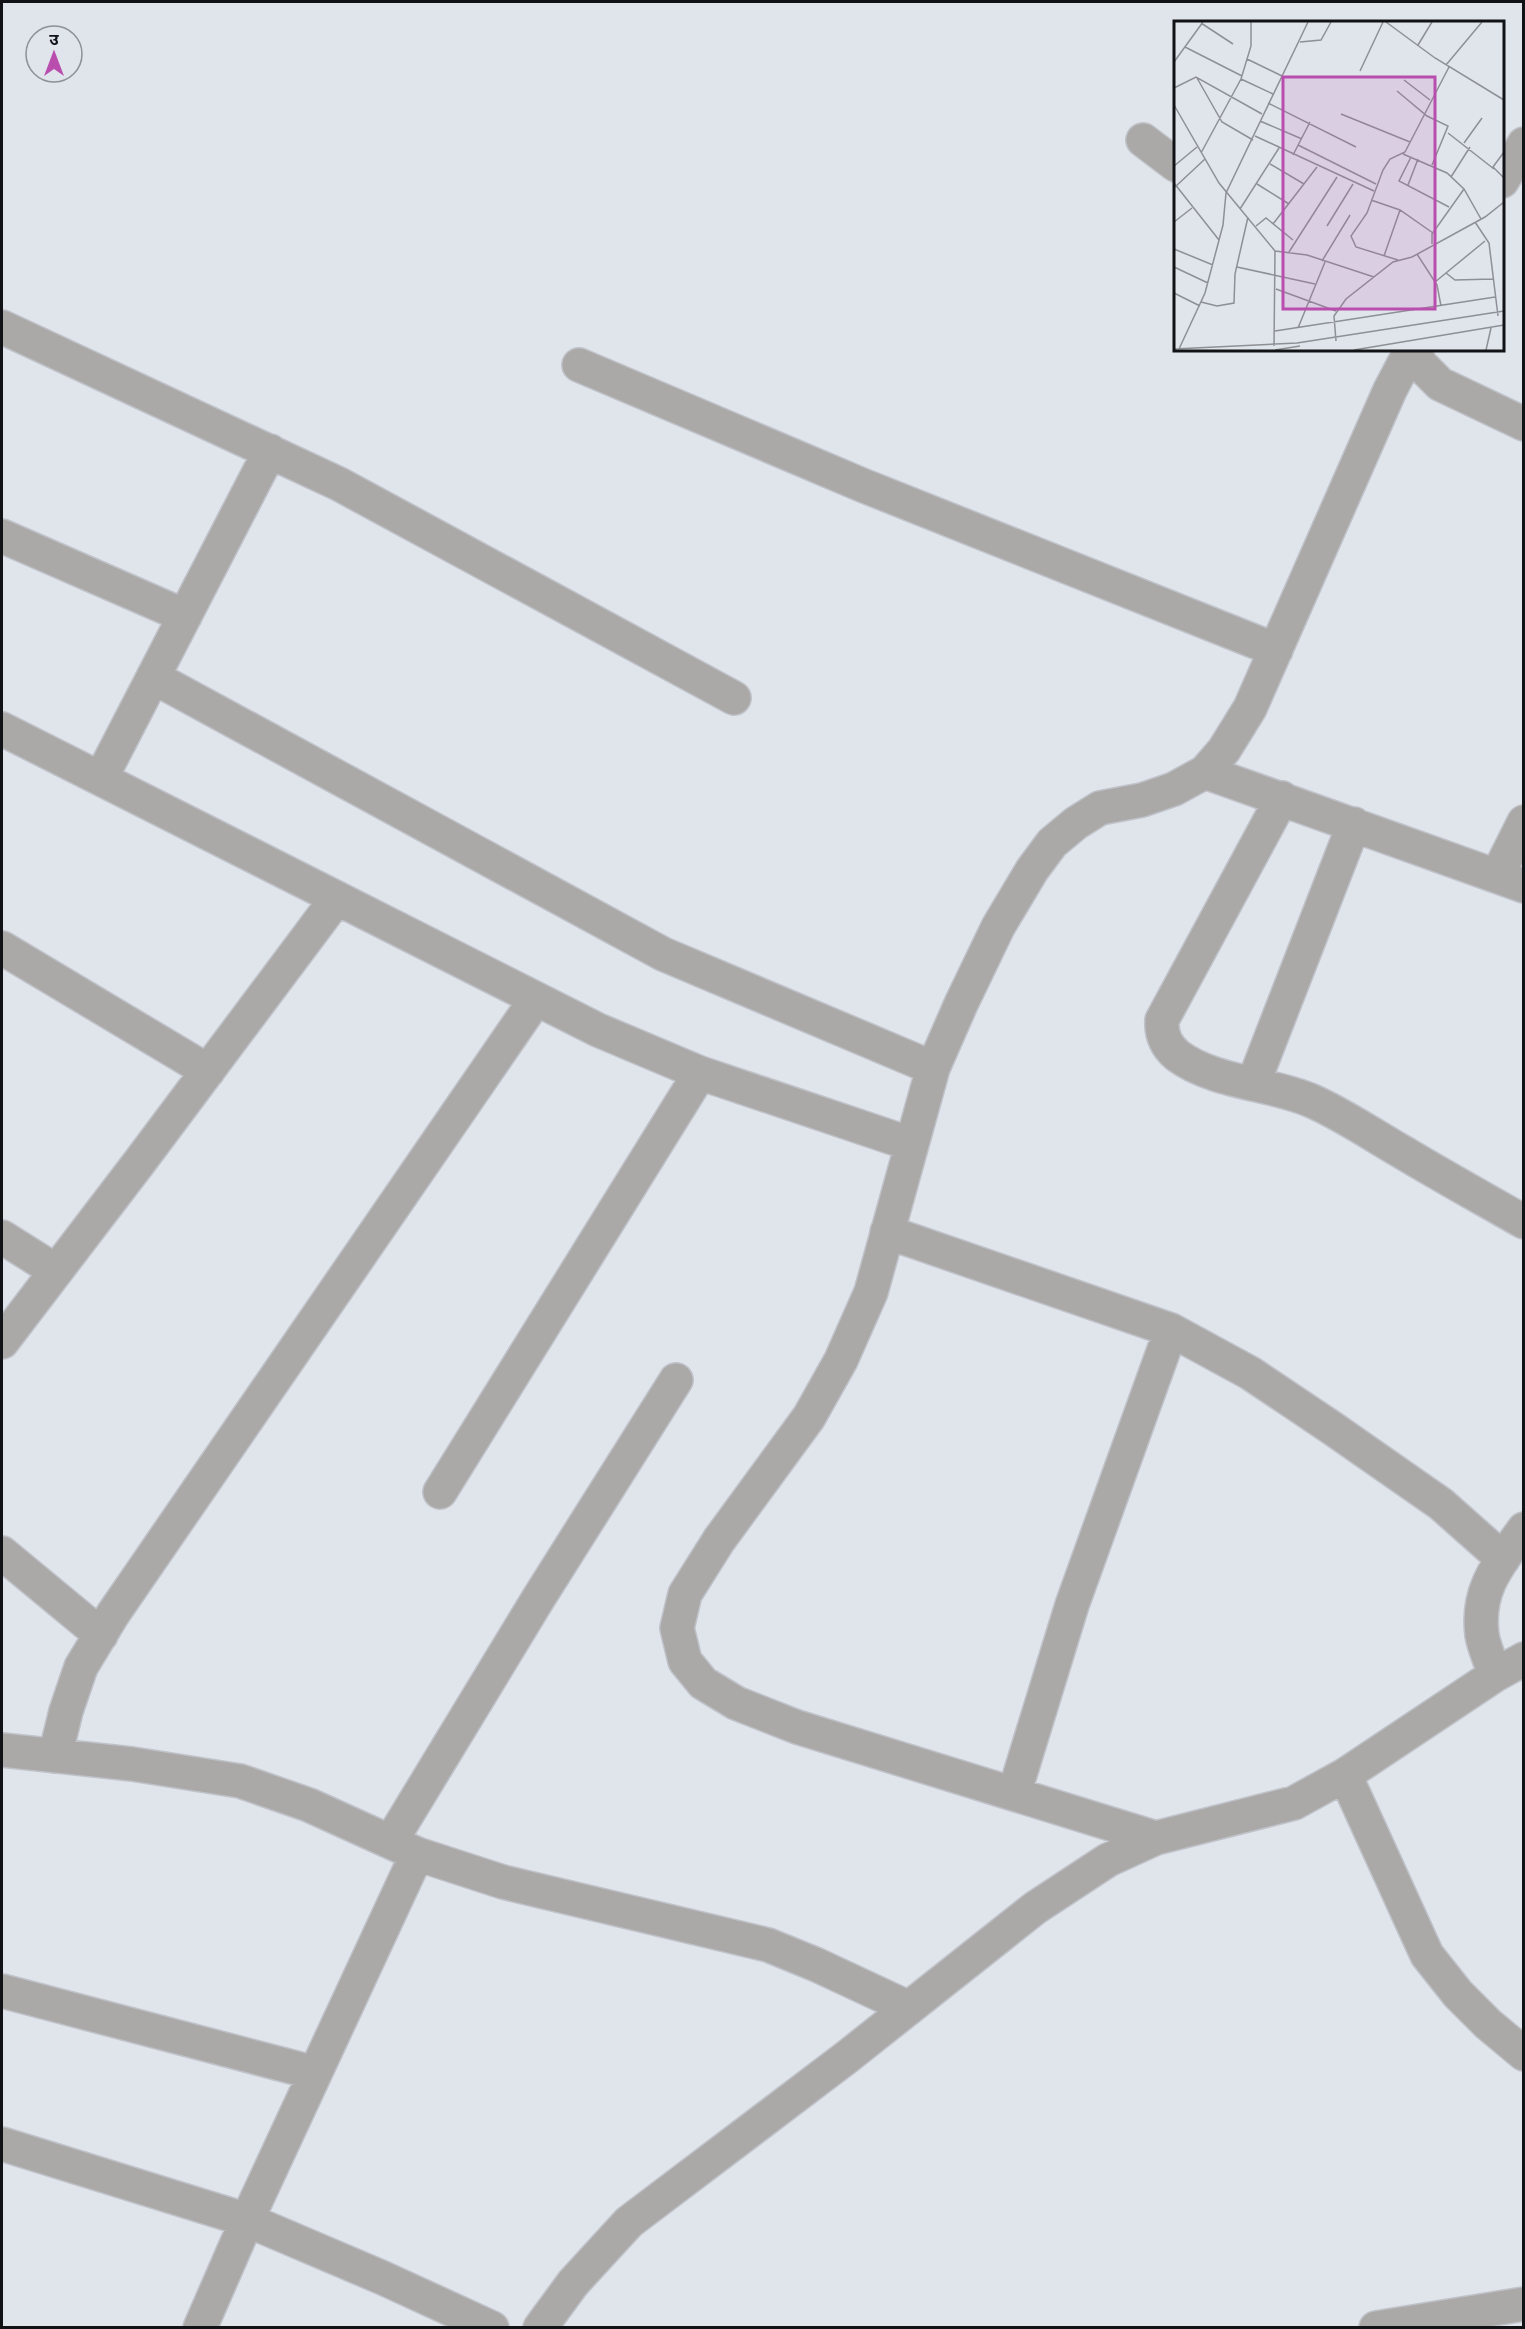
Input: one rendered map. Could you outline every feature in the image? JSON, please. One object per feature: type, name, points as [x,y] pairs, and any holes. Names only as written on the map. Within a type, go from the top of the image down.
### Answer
[{"type":"street","points":[[1143,140],[1174,163]]},
{"type":"street","points":[[1504,179],[1524,144]]},
{"type":"street","points":[[2,327],[339,484],[734,698]]},
{"type":"street","points":[[1156,1838],[797,1727],[736,1703],[703,1683],[685,1661],[677,1628],[685,1594],[718,1540],[809,1417],[841,1360],[871,1292],[933,1068],[998,927],[1032,870],[1052,843],[1076,823],[1100,808],[1142,800],[1174,789],[1205,772],[1224,750],[1251,708],[1390,390],[1411,351]]},
{"type":"street","points":[[1413,351],[1421,365],[1440,384],[1524,424]]},
{"type":"street","points":[[579,365],[862,485],[1276,650]]},
{"type":"street","points":[[101,778],[270,451]]},
{"type":"street","points":[[2,536],[185,616]]},
{"type":"street","points":[[153,677],[663,954],[933,1068]]},
{"type":"street","points":[[2,729],[598,1030],[700,1073],[911,1144]]},
{"type":"street","points":[[1205,772],[1510,881],[1524,822]]},
{"type":"street","points":[[1282,798],[1162,1020],[1161,1032],[1167,1043],[1178,1055],[1201,1068],[1253,1084],[1282,1090],[1336,1113],[1524,1222]]},
{"type":"street","points":[[1253,1084],[1354,824]]},
{"type":"street","points":[[2,1342],[337,898]]},
{"type":"street","points":[[2,948],[208,1071]]},
{"type":"street","points":[[55,1756],[66,1711],[81,1667],[101,1635],[536,999]]},
{"type":"street","points":[[440,1492],[700,1073]]},
{"type":"street","points":[[887,1232],[1171,1330],[1250,1373],[1341,1435],[1441,1504],[1503,1559]]},
{"type":"street","points":[[2,1237],[56,1271]]},
{"type":"street","points":[[1014,1794],[1072,1605],[1171,1330]]},
{"type":"street","points":[[200,2328],[315,2073],[404,1848],[538,1599],[676,1380]]},
{"type":"street","points":[[1495,1675],[1482,1637],[1480,1610],[1485,1590],[1524,1529]]},
{"type":"street","points":[[2,1553],[101,1635]]},
{"type":"street","points":[[540,2328],[573,2283],[629,2222],[909,2008],[1035,1908],[1108,1860],[1156,1838],[1294,1803],[1345,1775],[1495,1675],[1524,1659]]},
{"type":"street","points":[[2,1750],[132,1764],[240,1781],[309,1805],[404,1848],[503,1882],[768,1945],[909,2008]]},
{"type":"street","points":[[1345,1775],[1426,1955],[1458,1994],[1488,2024],[1524,2054]]},
{"type":"street","points":[[2,1991],[315,2073]]},
{"type":"street","points":[[2,2144],[247,2220],[492,2328]]},
{"type":"street","points":[[1376,2328],[1524,2304]]}]
